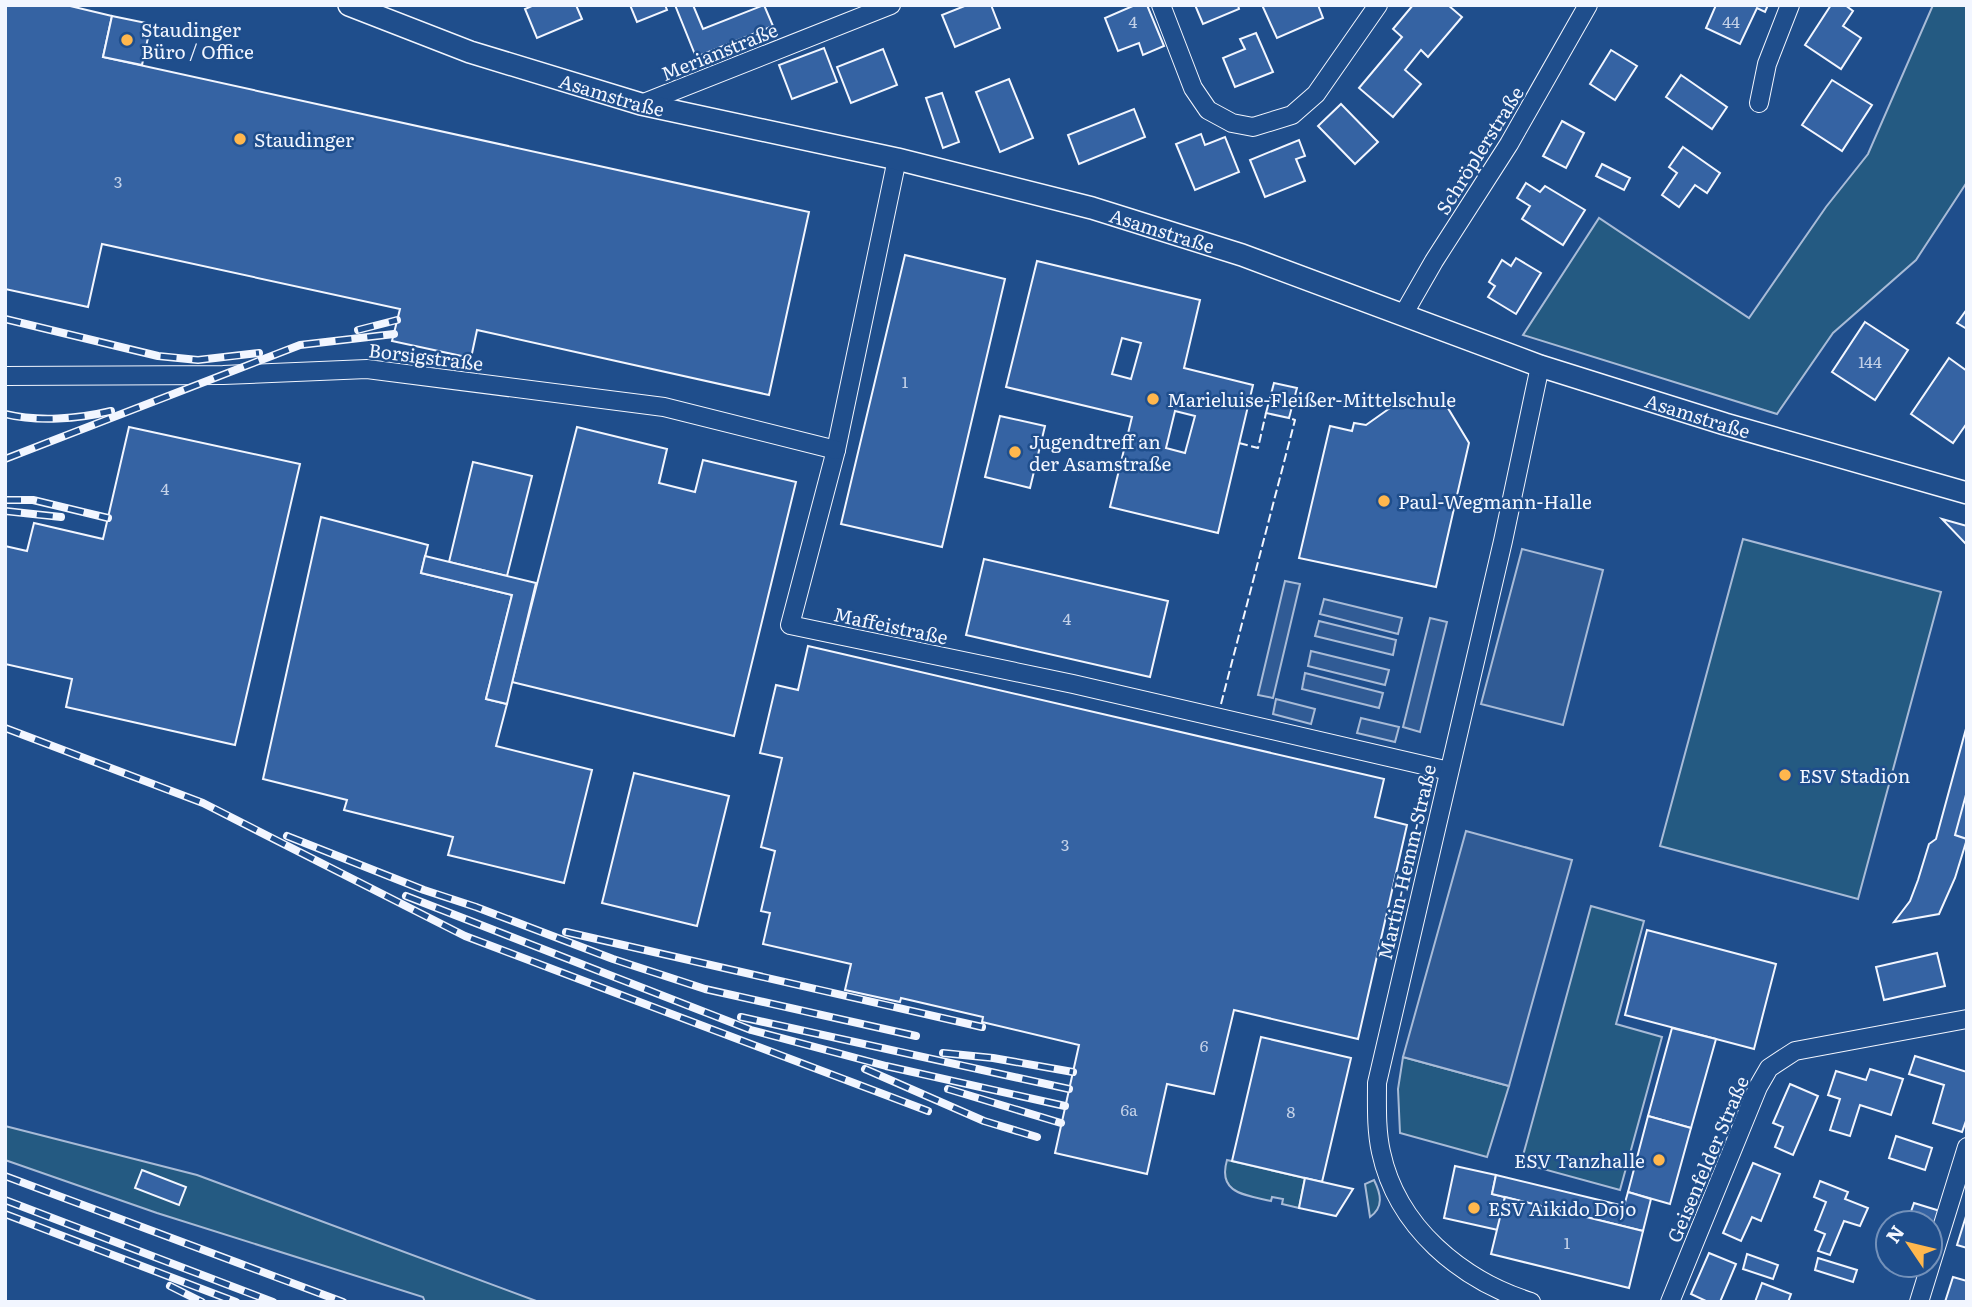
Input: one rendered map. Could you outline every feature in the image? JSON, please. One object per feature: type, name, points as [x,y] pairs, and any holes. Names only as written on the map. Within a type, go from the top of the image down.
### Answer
[{"type":"street","name":"Asamstraße","points":[[349,5],[470,52],[640,104],[898,159],[1092,208],[1242,255],[1540,366],[1725,424],[1967,493]]},
{"type":"street","name":"Merianstraße","points":[[640,104],[891,5]]},
{"type":"street","points":[[1161,5],[1193,88],[1208,110],[1232,123],[1253,127],[1292,115],[1316,94],[1378,5]]},
{"type":"street","name":"Schröplerstraße","points":[[1403,315],[1434,261],[1509,144],[1588,5]]},
{"type":"street","points":[[1759,103],[1767,64],[1790,5]]},
{"type":"street","name":"Maffeistraße","points":[[898,159],[836,450],[790,625],[1086,687],[1449,771]]},
{"type":"street","name":"Martin-Hemm-Straße","points":[[1531,1302],[1512,1296],[1472,1276],[1436,1247],[1415,1225],[1389,1180],[1381,1153],[1377,1123],[1377,1083],[1503,541],[1540,366]]},
{"type":"street","name":"Borsigstraße","points":[[5,376],[223,375],[367,369],[664,407],[836,450]]},
{"type":"street","name":"Geisenfelder Straße","points":[[1670,1302],[1758,1087],[1769,1069],[1795,1051],[1967,1019]]},
{"type":"street","points":[[1919,1302],[1967,1147]]},
{"type":"shaded area","points":[[1933,5],[1967,5],[1967,182],[1916,260],[1833,333],[1777,414],[1523,335],[1599,218],[1749,318],[1826,207],[1868,154]]},
{"type":"shaded area","name":"ESV Stadion","points":[[1743,539],[1941,592],[1858,899],[1660,846]]},
{"type":"shaded area","points":[[1522,549],[1603,570],[1563,725],[1481,704]]},
{"type":"shaded area","points":[[1285,581],[1300,584],[1273,698],[1258,695]]},
{"type":"shaded area","points":[[1324,599],[1402,618],[1398,634],[1320,614]]},
{"type":"shaded area","points":[[1430,618],[1447,622],[1420,732],[1403,727]]},
{"type":"shaded area","points":[[1319,621],[1396,640],[1393,655],[1315,636]]},
{"type":"shaded area","points":[[1311,651],[1389,670],[1385,685],[1308,666]]},
{"type":"shaded area","points":[[1305,673],[1383,693],[1379,708],[1302,689]]},
{"type":"shaded area","points":[[1276,699],[1315,709],[1311,724],[1273,714]]},
{"type":"shaded area","points":[[1361,718],[1399,727],[1395,742],[1357,733]]},
{"type":"shaded area","points":[[1466,831],[1572,860],[1509,1086],[1403,1057]]},
{"type":"shaded area","points":[[1591,906],[1644,921],[1616,1024],[1662,1037],[1620,1190],[1521,1163]]},
{"type":"shaded area","points":[[1403,1057],[1509,1086],[1487,1157],[1400,1133],[1398,1089]]},
{"type":"shaded area","points":[[5,1126],[197,1175],[539,1302],[425,1302],[423,1297],[157,1213],[5,1160]]},
{"type":"shaded area","points":[[1227,1160],[1305,1178],[1299,1208],[1282,1204],[1283,1199],[1272,1197],[1271,1201],[1236,1191],[1226,1180]]},
{"type":"shaded area","points":[[1374,1180],[1380,1200],[1378,1209],[1370,1217],[1365,1184]]},
{"type":"building","name":"Staudinger","points":[[5,5],[66,5],[112,16],[103,57],[809,212],[769,395],[477,330],[471,358],[392,341],[400,309],[102,244],[88,307],[5,289]]},
{"type":"building","points":[[534,5],[576,5],[582,19],[537,38],[525,9]]},
{"type":"building","points":[[630,5],[665,5],[667,10],[637,22]]},
{"type":"building","points":[[675,5],[693,5],[703,29],[764,5],[773,26],[696,57]]},
{"type":"building","points":[[967,5],[991,5],[1000,28],[955,47],[942,15]]},
{"type":"building","points":[[1135,5],[1147,5],[1164,46],[1143,55],[1139,43],[1118,51],[1105,18]]},
{"type":"building","points":[[1195,5],[1238,5],[1239,9],[1203,24]]},
{"type":"building","points":[[1262,5],[1318,5],[1323,18],[1277,38]]},
{"type":"building","points":[[1413,5],[1448,5],[1462,17],[1428,57],[1421,50],[1405,70],[1421,84],[1393,117],[1359,88],[1402,37],[1393,29]]},
{"type":"building","points":[[1716,5],[1768,5],[1765,12],[1757,8],[1740,44],[1706,28]]},
{"type":"building","points":[[1831,5],[1845,5],[1853,11],[1843,26],[1861,38],[1841,69],[1805,45]]},
{"type":"building","name":"Staudinger Büro / Office","points":[[112,16],[151,24],[142,65],[103,57]]},
{"type":"building","points":[[1256,33],[1273,72],[1235,87],[1223,58],[1245,49],[1240,39]]},
{"type":"building","points":[[824,48],[837,82],[792,99],[779,65]]},
{"type":"building","points":[[883,49],[897,85],[851,103],[837,67]]},
{"type":"building","points":[[1611,50],[1637,66],[1615,100],[1590,84]]},
{"type":"building","points":[[1681,75],[1727,107],[1712,129],[1666,97]]},
{"type":"building","points":[[1009,79],[1033,138],[1000,152],[976,92]]},
{"type":"building","points":[[1832,80],[1872,105],[1842,151],[1802,125]]},
{"type":"building","points":[[942,93],[959,142],[943,148],[926,98]]},
{"type":"building","points":[[1341,104],[1378,142],[1355,164],[1318,126]]},
{"type":"building","points":[[1134,109],[1145,137],[1079,164],[1068,135]]},
{"type":"building","points":[[1562,121],[1584,133],[1566,168],[1543,156]]},
{"type":"building","points":[[1201,134],[1205,145],[1225,137],[1239,172],[1195,190],[1176,144]]},
{"type":"building","points":[[1299,140],[1305,156],[1296,159],[1305,181],[1265,197],[1250,160]]},
{"type":"building","points":[[1683,147],[1720,173],[1707,193],[1695,185],[1679,207],[1662,195],[1677,173],[1669,167]]},
{"type":"building","points":[[1602,164],[1630,178],[1624,190],[1596,176]]},
{"type":"building","points":[[1526,183],[1540,192],[1545,186],[1585,210],[1563,245],[1522,219],[1530,206],[1517,198]]},
{"type":"building","points":[[905,255],[1005,279],[942,547],[841,524]]},
{"type":"building","points":[[1516,258],[1541,273],[1516,314],[1488,297],[1495,286],[1489,282],[1502,260],[1511,266]]},
{"type":"building","name":"Marieluise-Fleißer-Mittelschule","points":[[1037,261],[1200,300],[1184,368],[1253,385],[1218,533],[1110,507],[1132,417],[1006,387]],"holes":[[[1122,338],[1141,343],[1131,379],[1112,374]],[[1175,411],[1195,416],[1185,453],[1166,448]]]},
{"type":"building","points":[[1967,309],[1967,329],[1957,323]]},
{"type":"building","points":[[1865,322],[1908,350],[1875,400],[1832,372]]},
{"type":"building","points":[[1949,358],[1967,371],[1967,423],[1953,443],[1911,414]]},
{"type":"building","points":[[1274,383],[1297,388],[1289,418],[1266,413]]},
{"type":"building","name":"Paul-Wegmann-Halle","points":[[1407,396],[1446,405],[1469,443],[1436,587],[1299,558],[1330,426],[1352,431],[1354,423],[1366,425]]},
{"type":"building","name":"Jugendtreff an der Asamstraße","points":[[1000,416],[1045,426],[1030,488],[985,477]]},
{"type":"building","points":[[129,427],[300,464],[235,745],[66,707],[72,679],[5,664],[5,546],[27,551],[34,523],[103,539]]},
{"type":"building","points":[[577,427],[667,449],[659,483],[695,492],[703,460],[796,482],[734,736],[512,682]]},
{"type":"building","points":[[473,462],[532,476],[507,576],[449,562]]},
{"type":"building","points":[[321,517],[428,545],[421,573],[512,595],[486,699],[507,704],[496,746],[592,770],[564,883],[448,855],[453,837],[344,810],[347,800],[263,779]]},
{"type":"building","points":[[1942,519],[1967,526],[1967,546],[1966,544]]},
{"type":"building","points":[[425,556],[536,583],[507,704],[486,699],[512,595],[421,573]]},
{"type":"building","points":[[984,559],[1168,601],[1150,677],[966,635]]},
{"type":"building","points":[[808,646],[1384,779],[1375,817],[1407,825],[1358,1039],[1234,1010],[1214,1094],[1167,1084],[1147,1174],[1055,1153],[1079,1045],[982,1022],[983,1017],[901,998],[900,1002],[845,990],[851,964],[763,944],[770,913],[761,911],[775,851],[761,847],[782,758],[760,753],[776,685],[798,690]]},
{"type":"building","points":[[1967,725],[1967,839],[1955,878],[1939,914],[1894,922],[1910,901],[1929,844],[1936,839]]},
{"type":"building","points":[[634,773],[729,796],[697,926],[602,903]]},
{"type":"building","points":[[1967,791],[1967,839],[1955,835]]},
{"type":"building","points":[[1647,930],[1776,964],[1754,1049],[1625,1015]]},
{"type":"building","points":[[1937,953],[1945,986],[1884,1000],[1876,967]]},
{"type":"building","points":[[1672,1028],[1716,1039],[1691,1128],[1648,1116]]},
{"type":"building","points":[[1261,1037],[1351,1058],[1322,1182],[1232,1161]]},
{"type":"building","points":[[1915,1056],[1967,1072],[1967,1118],[1962,1132],[1933,1123],[1944,1085],[1909,1074]]},
{"type":"building","points":[[1870,1069],[1903,1079],[1891,1115],[1860,1105],[1850,1136],[1830,1130],[1840,1099],[1828,1095],[1836,1071],[1866,1080]]},
{"type":"building","points":[[1790,1084],[1818,1096],[1793,1155],[1775,1147],[1783,1127],[1773,1123]]},
{"type":"building","name":"ESV Tanzhalle","points":[[1648,1116],[1691,1128],[1670,1204],[1628,1192]]},
{"type":"building","points":[[1896,1136],[1932,1148],[1925,1170],[1889,1158]]},
{"type":"building","points":[[1753,1163],[1780,1174],[1761,1221],[1752,1217],[1741,1241],[1723,1233]]},
{"type":"building","name":"ESV Aikido Dojo","points":[[1455,1166],[1496,1175],[1492,1194],[1505,1197],[1498,1230],[1444,1218]]},
{"type":"building","points":[[142,1170],[186,1187],[179,1205],[135,1188]]},
{"type":"building","points":[[1496,1175],[1624,1206],[1628,1192],[1651,1199],[1643,1231],[1492,1194]]},
{"type":"building","points":[[1305,1178],[1353,1189],[1336,1216],[1299,1208]]},
{"type":"building","points":[[1820,1181],[1848,1192],[1845,1199],[1868,1208],[1860,1226],[1844,1221],[1830,1255],[1818,1251],[1825,1234],[1815,1230],[1826,1202],[1814,1197]]},
{"type":"building","points":[[1505,1197],[1643,1231],[1629,1288],[1491,1254]]},
{"type":"building","points":[[1914,1203],[1934,1209],[1912,1209]]},
{"type":"building","points":[[1967,1213],[1967,1248],[1957,1245]]},
{"type":"building","points":[[1709,1253],[1736,1264],[1720,1302],[1708,1302],[1691,1294]]},
{"type":"building","points":[[1747,1254],[1778,1265],[1773,1279],[1743,1269]]},
{"type":"building","points":[[1818,1258],[1857,1270],[1853,1282],[1815,1270]]},
{"type":"building","points":[[1953,1277],[1967,1281],[1967,1302],[1945,1302]]},
{"type":"building","points":[[1762,1283],[1791,1294],[1788,1302],[1755,1302]]},
{"type":"railway","points":[[5,319],[158,356],[198,360],[259,353]]},
{"type":"railway","points":[[358,330],[397,320]]},
{"type":"railway","points":[[5,459],[300,345],[394,334]]},
{"type":"railway","points":[[5,414],[58,418],[111,411]]},
{"type":"railway","points":[[5,500],[33,500],[108,518]]},
{"type":"railway","points":[[5,511],[61,517]]},
{"type":"railway","points":[[5,728],[203,803],[465,936],[928,1111]]},
{"type":"railway","points":[[287,836],[424,890],[613,959],[705,989],[916,1036]]},
{"type":"railway","points":[[406,896],[751,1030],[886,1066],[1065,1106]]},
{"type":"railway","points":[[566,932],[982,1027]]},
{"type":"railway","points":[[741,1017],[1069,1089]]},
{"type":"railway","points":[[943,1053],[993,1058],[1073,1072]]},
{"type":"railway","points":[[865,1069],[984,1121],[1037,1137]]},
{"type":"railway","points":[[948,1089],[1061,1123]]},
{"type":"railway","points":[[5,1176],[343,1302]]},
{"type":"railway","points":[[5,1200],[273,1302]]},
{"type":"railway","points":[[5,1214],[236,1302]]},
{"type":"railway","points":[[170,1286],[202,1302]]},
{"type":"fence","points":[[1239,443],[1258,448],[1266,413]]},
{"type":"fence","points":[[1221,704],[1295,420],[1289,418]]},
{"type":"place","name":"Staudinger Büro / Office","points":[[127,40]]},
{"type":"place","name":"Staudinger","points":[[240,139]]},
{"type":"place","name":"Marieluise-Fleißer-Mittelschule","points":[[1153,399]]},
{"type":"place","name":"Jugendtreff an der Asamstraße","points":[[1015,452]]},
{"type":"place","name":"Paul-Wegmann-Halle","points":[[1384,501]]},
{"type":"place","name":"ESV Stadion","points":[[1785,775]]},
{"type":"place","name":"ESV Tanzhalle","points":[[1659,1160]]},
{"type":"place","name":"ESV Aikido Dojo","points":[[1474,1208]]}]
